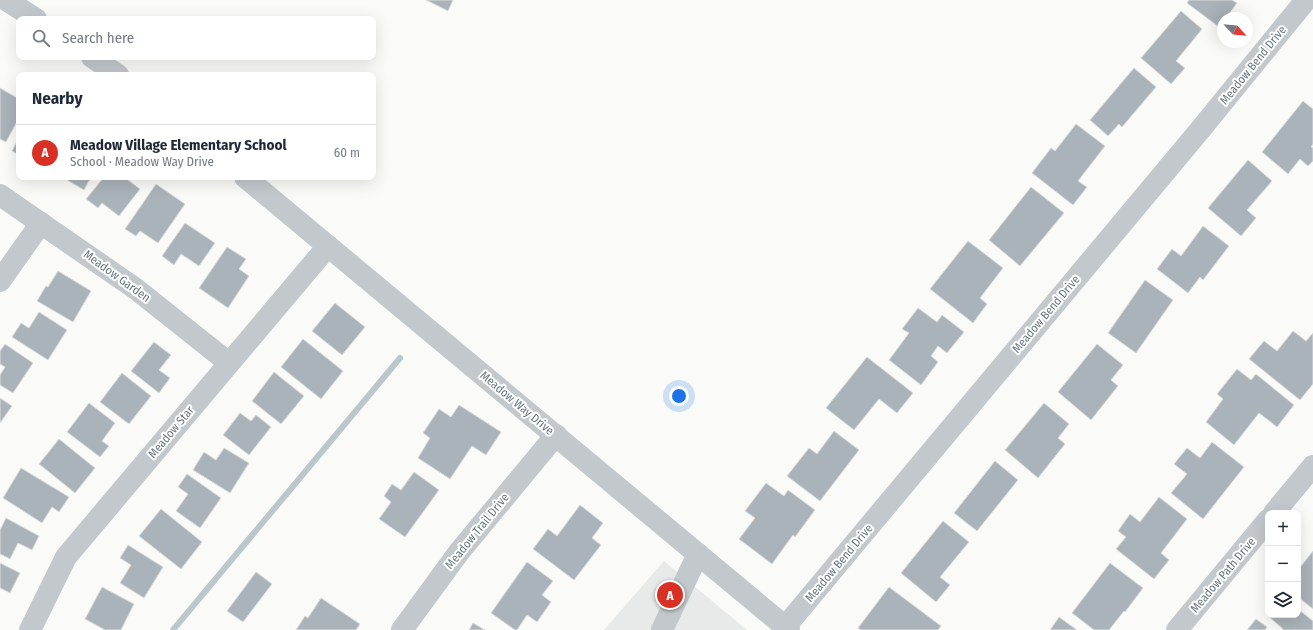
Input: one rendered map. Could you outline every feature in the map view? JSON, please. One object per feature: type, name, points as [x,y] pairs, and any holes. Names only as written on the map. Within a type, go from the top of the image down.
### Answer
[{"type":"street","points":[[6,0],[31,16]]},
{"type":"street","name":"Meadow Bend Drive","points":[[787,628],[1306,0]]},
{"type":"street","points":[[96,60],[114,72]]},
{"type":"street","name":"Meadow Way Drive","points":[[249,180],[787,628]]},
{"type":"street","name":"Meadow Garden","points":[[0,195],[136,289],[229,363]]},
{"type":"street","points":[[0,281],[41,223]]},
{"type":"street","name":"Meadow Star","points":[[30,630],[66,557],[328,246]]},
{"type":"street","name":"Meadow Trail Drive","points":[[402,630],[459,552],[556,435]]},
{"type":"street","points":[[1276,510],[1313,466]]},
{"type":"street","name":"Meadow Path Drive","points":[[1177,630],[1265,524]]},
{"type":"street","points":[[662,630],[698,554]]},
{"type":"shaded area","points":[[664,561],[747,630],[604,630]]},
{"type":"building","points":[[426,0],[453,0],[448,11]]},
{"type":"building","points":[[1189,0],[1232,0],[1237,3],[1230,12],[1217,12],[1217,26],[1187,3]]},
{"type":"building","points":[[1181,11],[1202,29],[1176,61],[1185,68],[1171,84],[1141,58]]},
{"type":"building","points":[[1134,68],[1156,87],[1122,127],[1119,124],[1108,136],[1090,120]]},
{"type":"building","points":[[0,88],[16,97],[16,124],[6,142],[0,139]]},
{"type":"building","points":[[1303,101],[1313,109],[1313,144],[1311,147],[1313,148],[1313,161],[1308,166],[1300,159],[1288,174],[1262,152]]},
{"type":"building","points":[[1076,124],[1105,146],[1078,181],[1087,187],[1073,205],[1032,173],[1051,148],[1055,151]]},
{"type":"building","points":[[16,143],[16,153],[12,151]]},
{"type":"building","points":[[1248,160],[1272,181],[1247,210],[1256,218],[1241,236],[1208,208]]},
{"type":"building","points":[[67,180],[89,180],[84,190]]},
{"type":"building","points":[[102,180],[128,180],[140,189],[119,216],[102,203],[98,208],[86,199]]},
{"type":"building","points":[[156,184],[185,204],[158,243],[140,231],[136,236],[125,229]]},
{"type":"building","points":[[1031,187],[1064,213],[1020,266],[989,240]]},
{"type":"building","points":[[185,223],[215,243],[199,266],[181,254],[174,265],[162,256]]},
{"type":"building","points":[[1203,226],[1229,246],[1203,280],[1200,277],[1188,293],[1157,269],[1172,249],[1181,256]]},
{"type":"building","points":[[968,241],[1003,268],[980,298],[987,304],[973,323],[930,289]]},
{"type":"building","points":[[227,247],[246,259],[239,269],[249,276],[228,308],[199,288]]},
{"type":"building","points":[[58,271],[91,291],[73,322],[37,301],[46,286],[48,287]]},
{"type":"building","points":[[1145,280],[1173,300],[1136,353],[1108,333]]},
{"type":"building","points":[[335,303],[365,327],[342,355],[312,331]]},
{"type":"building","points":[[918,308],[937,322],[942,315],[964,332],[947,353],[938,346],[931,356],[938,362],[921,385],[889,360],[909,333],[902,329]]},
{"type":"building","points":[[39,312],[67,330],[48,360],[12,337],[21,323],[29,328]]},
{"type":"building","points":[[1293,331],[1306,341],[1313,333],[1313,384],[1300,400],[1249,359],[1264,341],[1277,351]]},
{"type":"building","points":[[303,339],[343,371],[321,399],[281,367]]},
{"type":"building","points":[[154,342],[171,355],[159,370],[170,378],[159,393],[131,371]]},
{"type":"building","points":[[5,344],[33,363],[13,393],[0,385],[0,375],[5,367],[0,364],[0,351]]},
{"type":"building","points":[[1097,344],[1123,365],[1111,380],[1118,386],[1091,420],[1058,392]]},
{"type":"building","points":[[867,357],[913,393],[897,413],[879,399],[854,430],[826,408]]},
{"type":"building","points":[[1237,369],[1251,380],[1256,374],[1294,405],[1277,427],[1259,413],[1234,445],[1206,422],[1223,399],[1217,394]]},
{"type":"building","points":[[274,372],[304,396],[281,424],[252,401]]},
{"type":"building","points":[[122,373],[151,396],[129,424],[100,402]]},
{"type":"building","points":[[0,398],[12,406],[0,423]]},
{"type":"building","points":[[89,403],[115,423],[102,441],[109,446],[100,457],[67,432]]},
{"type":"building","points":[[1044,403],[1069,424],[1058,438],[1065,444],[1038,478],[1005,450]]},
{"type":"building","points":[[459,405],[501,432],[486,455],[472,446],[450,479],[418,458],[430,438],[423,433],[439,409],[451,417]]},
{"type":"building","points":[[240,413],[251,421],[256,415],[271,427],[249,455],[223,435]]},
{"type":"building","points":[[834,431],[859,450],[820,501],[787,476],[809,448],[817,454]]},
{"type":"building","points":[[59,439],[95,468],[75,493],[39,464]]},
{"type":"building","points":[[1212,442],[1244,467],[1203,519],[1171,493],[1187,474],[1174,464],[1187,448],[1200,458]]},
{"type":"building","points":[[224,448],[249,463],[230,493],[193,470],[204,452],[216,460]]},
{"type":"building","points":[[995,461],[1018,480],[977,531],[954,513]]},
{"type":"building","points":[[21,468],[69,497],[59,512],[52,507],[42,523],[3,498]]},
{"type":"building","points":[[414,472],[439,490],[405,537],[379,519],[391,502],[384,496],[392,484],[401,490]]},
{"type":"building","points":[[187,474],[221,498],[200,528],[176,511],[188,494],[178,487]]},
{"type":"building","points":[[766,483],[784,496],[788,490],[815,510],[795,537],[793,535],[772,564],[739,539],[755,518],[745,511]]},
{"type":"building","points":[[1159,497],[1187,519],[1161,553],[1169,560],[1154,579],[1116,549],[1126,537],[1118,531],[1130,514],[1140,522]]},
{"type":"building","points":[[580,505],[603,523],[592,538],[601,545],[574,580],[533,549],[548,529],[557,536]]},
{"type":"building","points":[[161,509],[202,542],[181,569],[139,536]]},
{"type":"building","points":[[6,518],[39,536],[32,550],[18,543],[10,559],[0,554],[0,530]]},
{"type":"building","points":[[943,521],[969,542],[940,577],[950,585],[936,602],[901,573]]},
{"type":"building","points":[[128,545],[163,567],[144,598],[120,583],[131,565],[120,558]]},
{"type":"building","points":[[1313,551],[1313,609],[1301,599],[1301,566]]},
{"type":"building","points":[[527,562],[553,581],[542,595],[551,602],[537,622],[527,615],[517,630],[515,630],[491,613]]},
{"type":"building","points":[[0,563],[20,573],[10,593],[0,588]]},
{"type":"building","points":[[1110,563],[1143,588],[1109,630],[1094,630],[1072,613]]},
{"type":"building","points":[[256,572],[272,584],[243,622],[227,611]]},
{"type":"building","points":[[102,587],[134,604],[121,630],[105,630],[85,619]]},
{"type":"building","points":[[889,587],[941,626],[938,630],[861,630],[858,628]]},
{"type":"building","points":[[321,598],[360,624],[356,630],[296,630],[305,616],[308,618]]},
{"type":"building","points":[[1301,611],[1313,621],[1313,630],[1282,630],[1283,629],[1270,618],[1301,618]]},
{"type":"building","points":[[1059,617],[1077,630],[1050,630]]},
{"type":"building","points":[[1256,619],[1267,627],[1265,630],[1247,630]]},
{"type":"building","points":[[473,623],[485,630],[469,630]]},
{"type":"waterway","points":[[173,630],[400,358]]},
{"type":"place","name":"Meadow Village Elementary School","points":[[670,595]]}]
